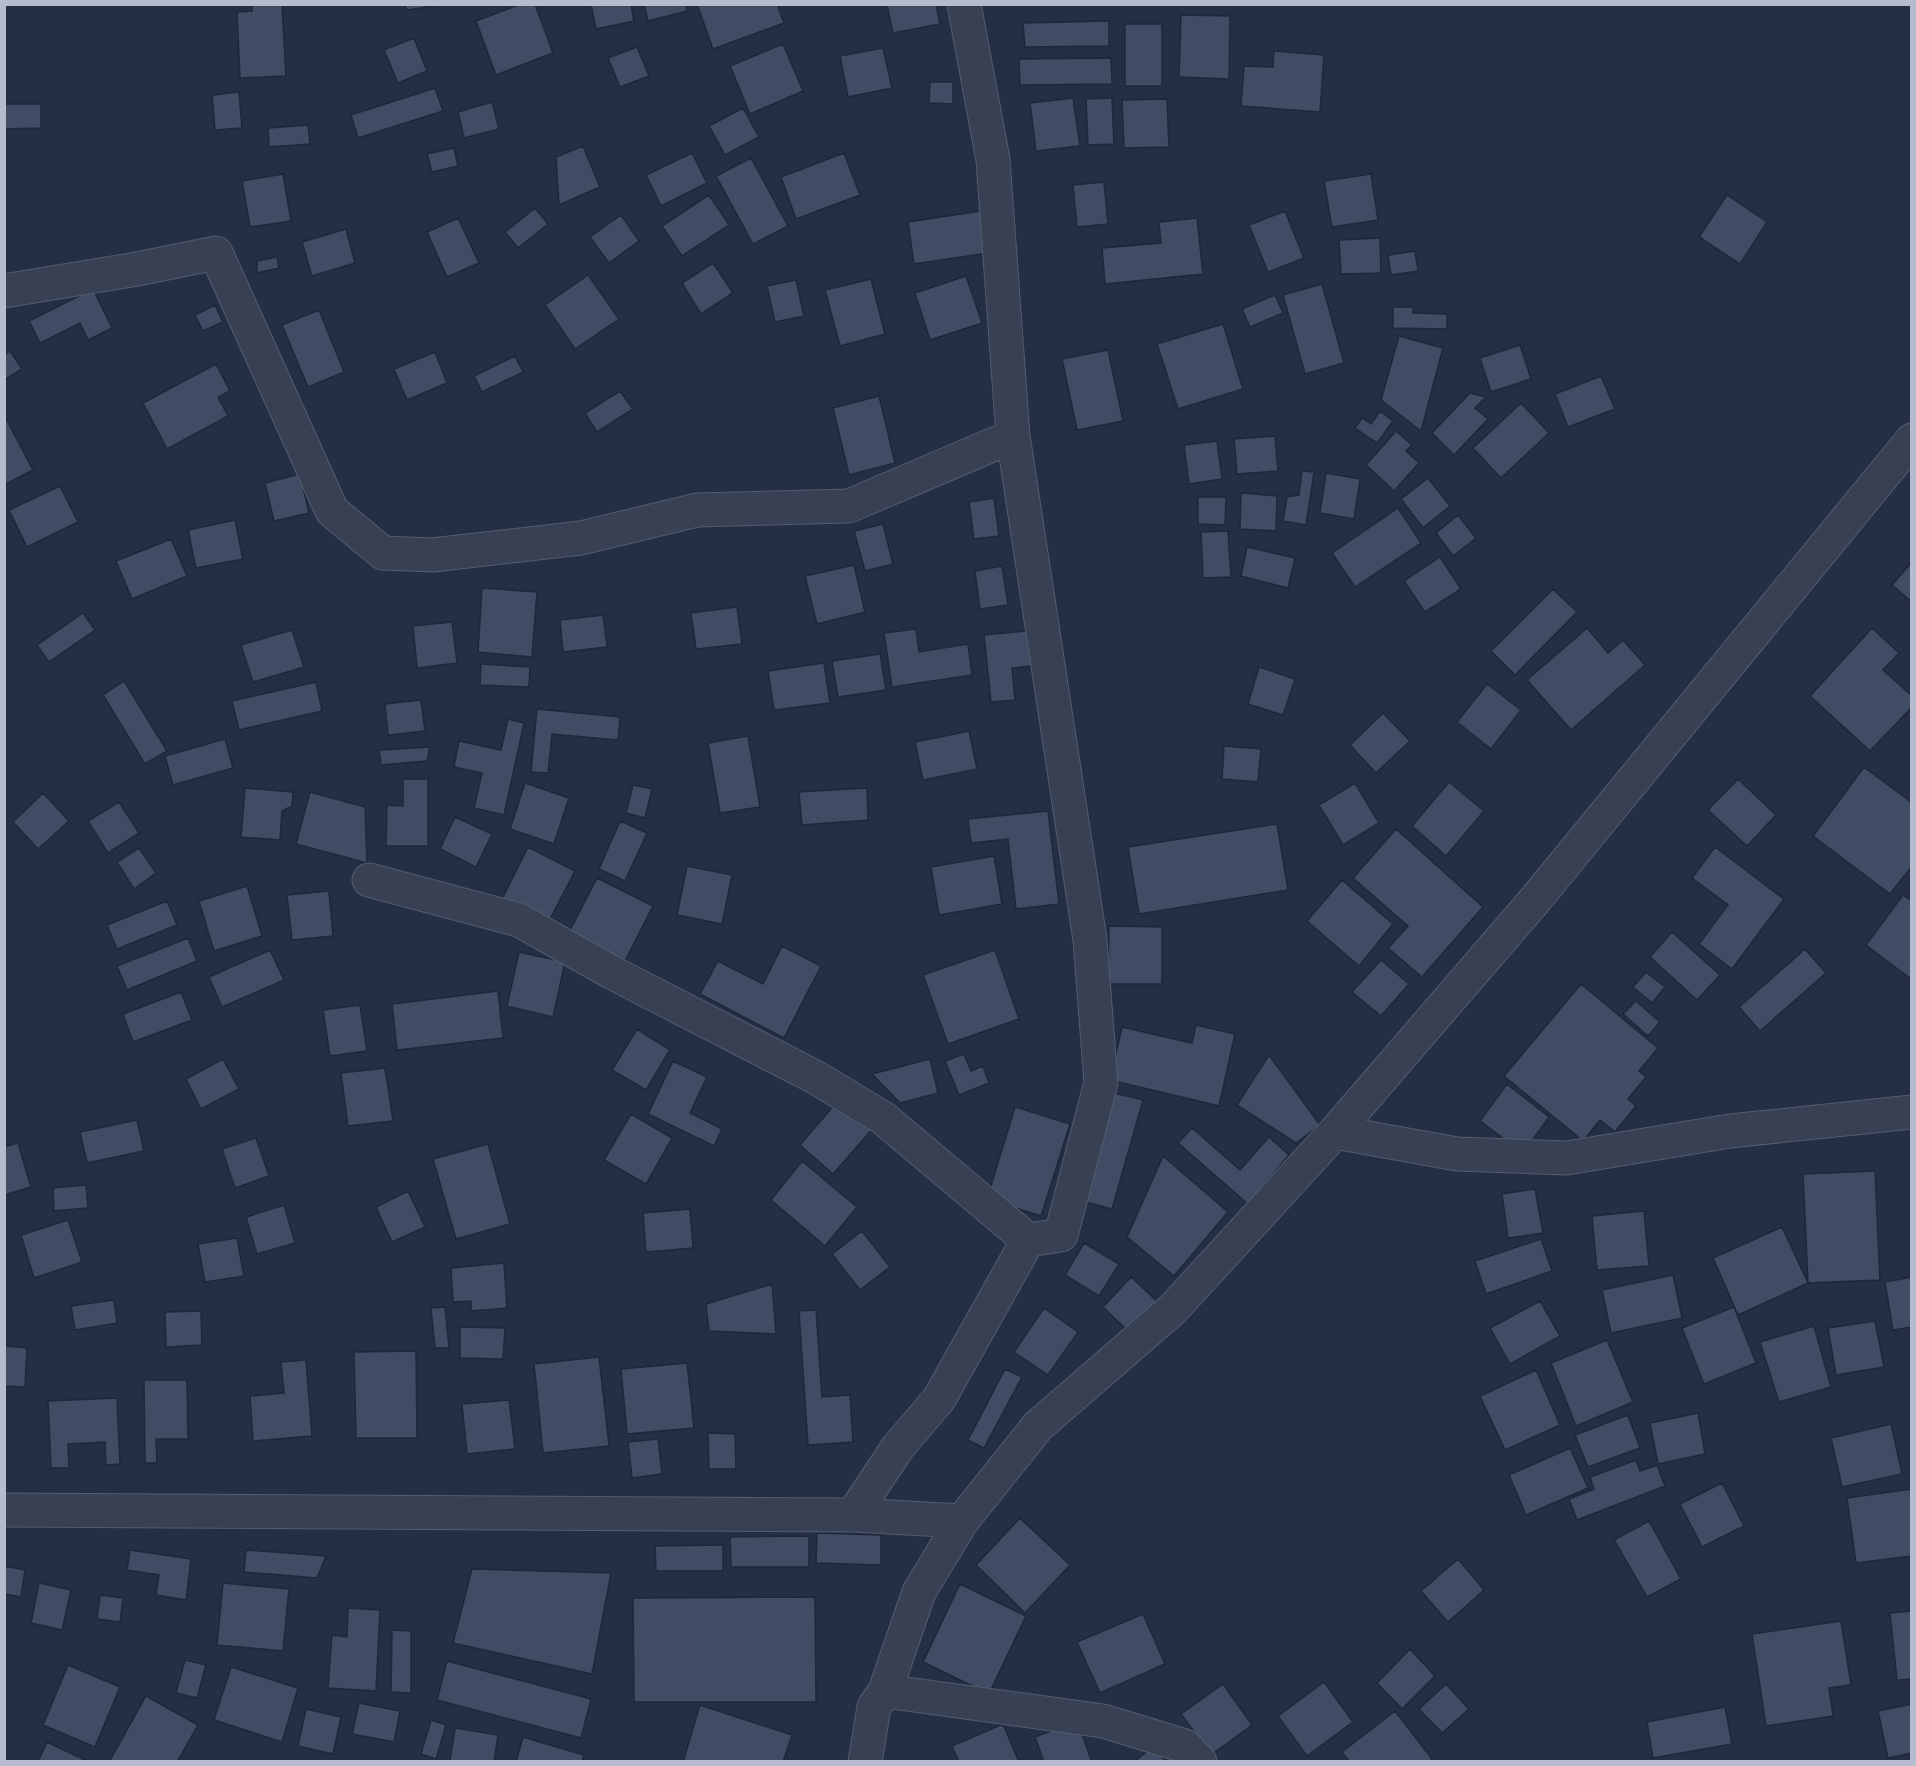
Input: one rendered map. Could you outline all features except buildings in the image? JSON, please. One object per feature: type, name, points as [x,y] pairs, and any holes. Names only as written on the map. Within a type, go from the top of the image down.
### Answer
[{"type":"street","points":[[369,880],[519,920],[610,972],[815,1077],[883,1118],[1028,1240],[1062,1235],[1101,1083],[1090,940],[1013,436],[993,160],[964,4]]},
{"type":"street","points":[[4,291],[137,269],[216,253],[332,511],[383,553],[433,555],[581,538],[697,510],[849,506],[1013,436]]},
{"type":"street","points":[[865,1761],[874,1707],[885,1691],[919,1592],[962,1521],[1038,1426],[1173,1309],[1335,1132],[1535,900],[1911,440]]},
{"type":"street","points":[[1335,1132],[1457,1154],[1567,1158],[1730,1131],[1911,1112]]},
{"type":"street","points":[[854,1515],[898,1447],[939,1399],[1028,1240]]},
{"type":"street","points":[[4,1510],[854,1515],[962,1521]]},
{"type":"street","points":[[885,1691],[1104,1721],[1185,1746],[1200,1761]]}]
